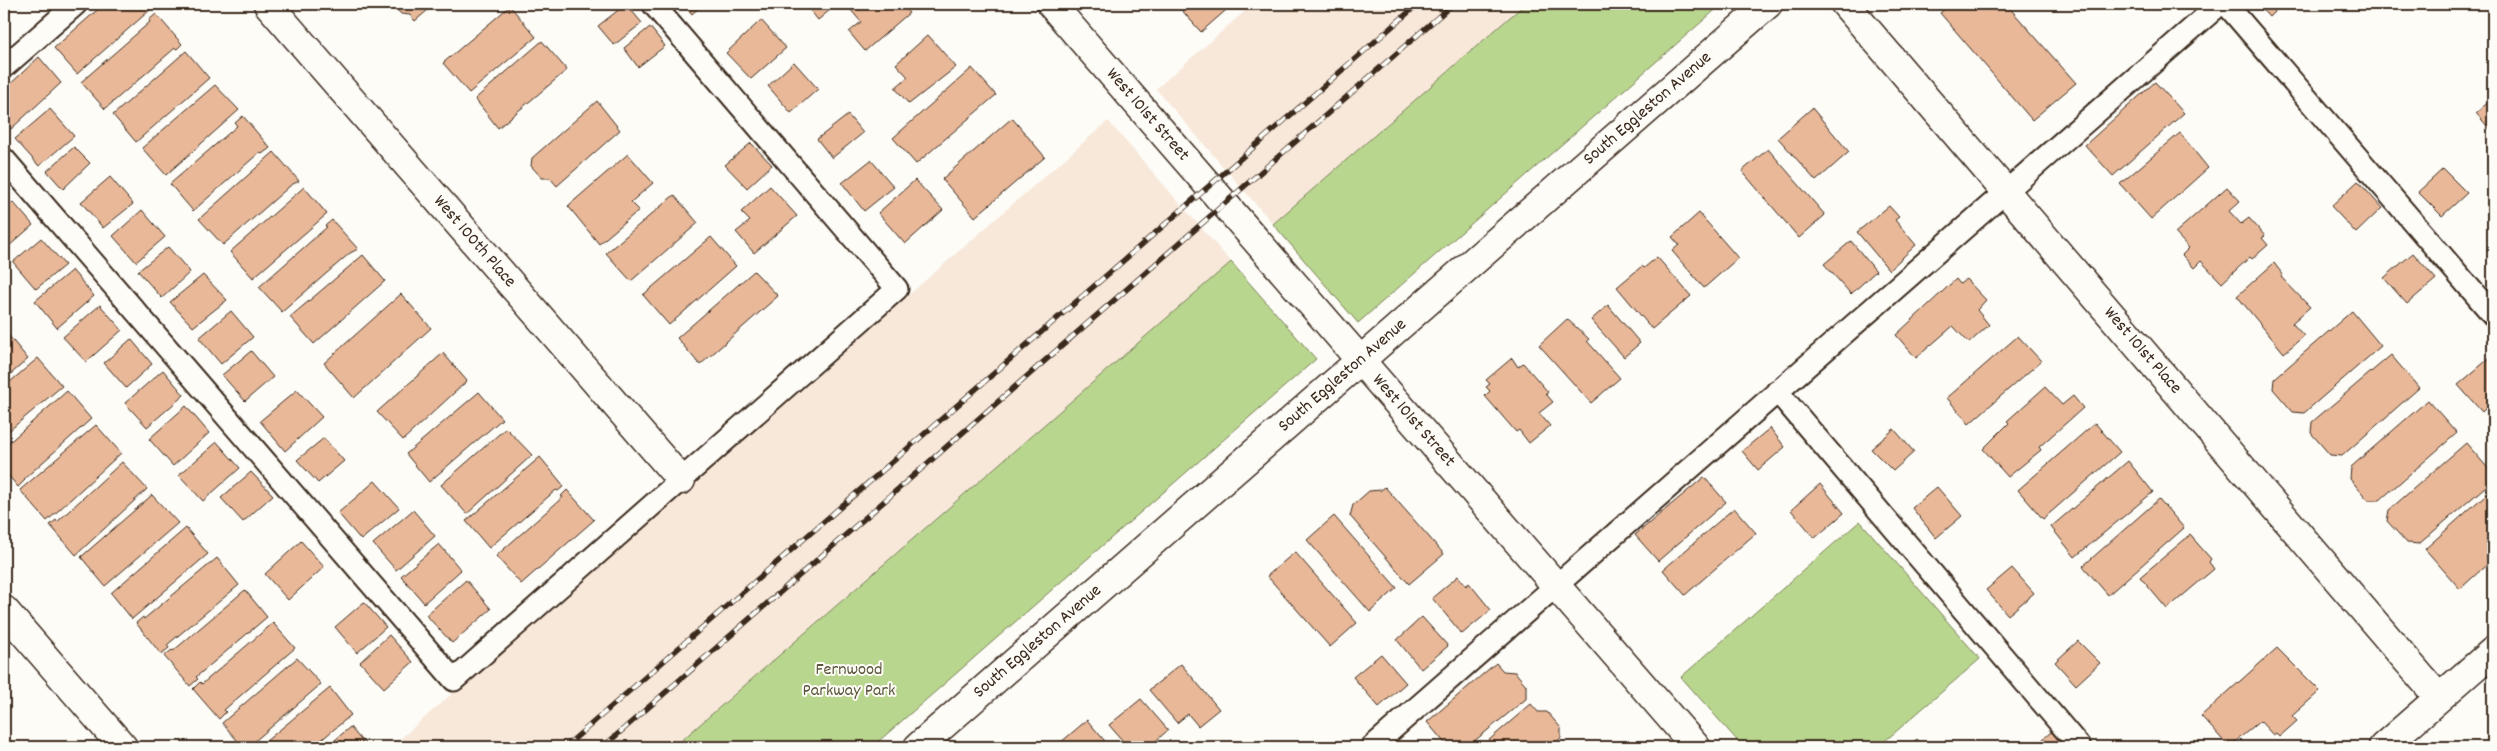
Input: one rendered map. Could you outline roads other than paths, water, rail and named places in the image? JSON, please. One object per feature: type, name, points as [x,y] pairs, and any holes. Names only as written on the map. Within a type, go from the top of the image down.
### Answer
[{"type":"street","name":"West 100th Place","points":[[268,4],[681,480]]},
{"type":"street","name":"West 101st Street","points":[[1051,4],[1696,747]]},
{"type":"street","name":"South Eggleston Avenue","points":[[918,747],[1768,4]]},
{"type":"street","name":"West 101st Place","points":[[1845,4],[2439,698]]},
{"type":"street","points":[[4,610],[123,747]]},
{"type":"street","points":[[2383,747],[2493,651]]},
{"type":"lane","points":[[4,66],[76,4]]},
{"type":"lane","points":[[4,159],[454,680],[897,289],[653,4]]},
{"type":"lane","points":[[1372,747],[2220,4]]},
{"type":"lane","points":[[2226,4],[2493,315]]},
{"type":"lane","points":[[1777,391],[2080,747]]},
{"type":"railway","points":[[565,747],[1418,4]]},
{"type":"railway","points":[[603,747],[1453,4]]},
{"type":"park label","name":"Fernwood Parkway Park","points":[[849,680]]}]
